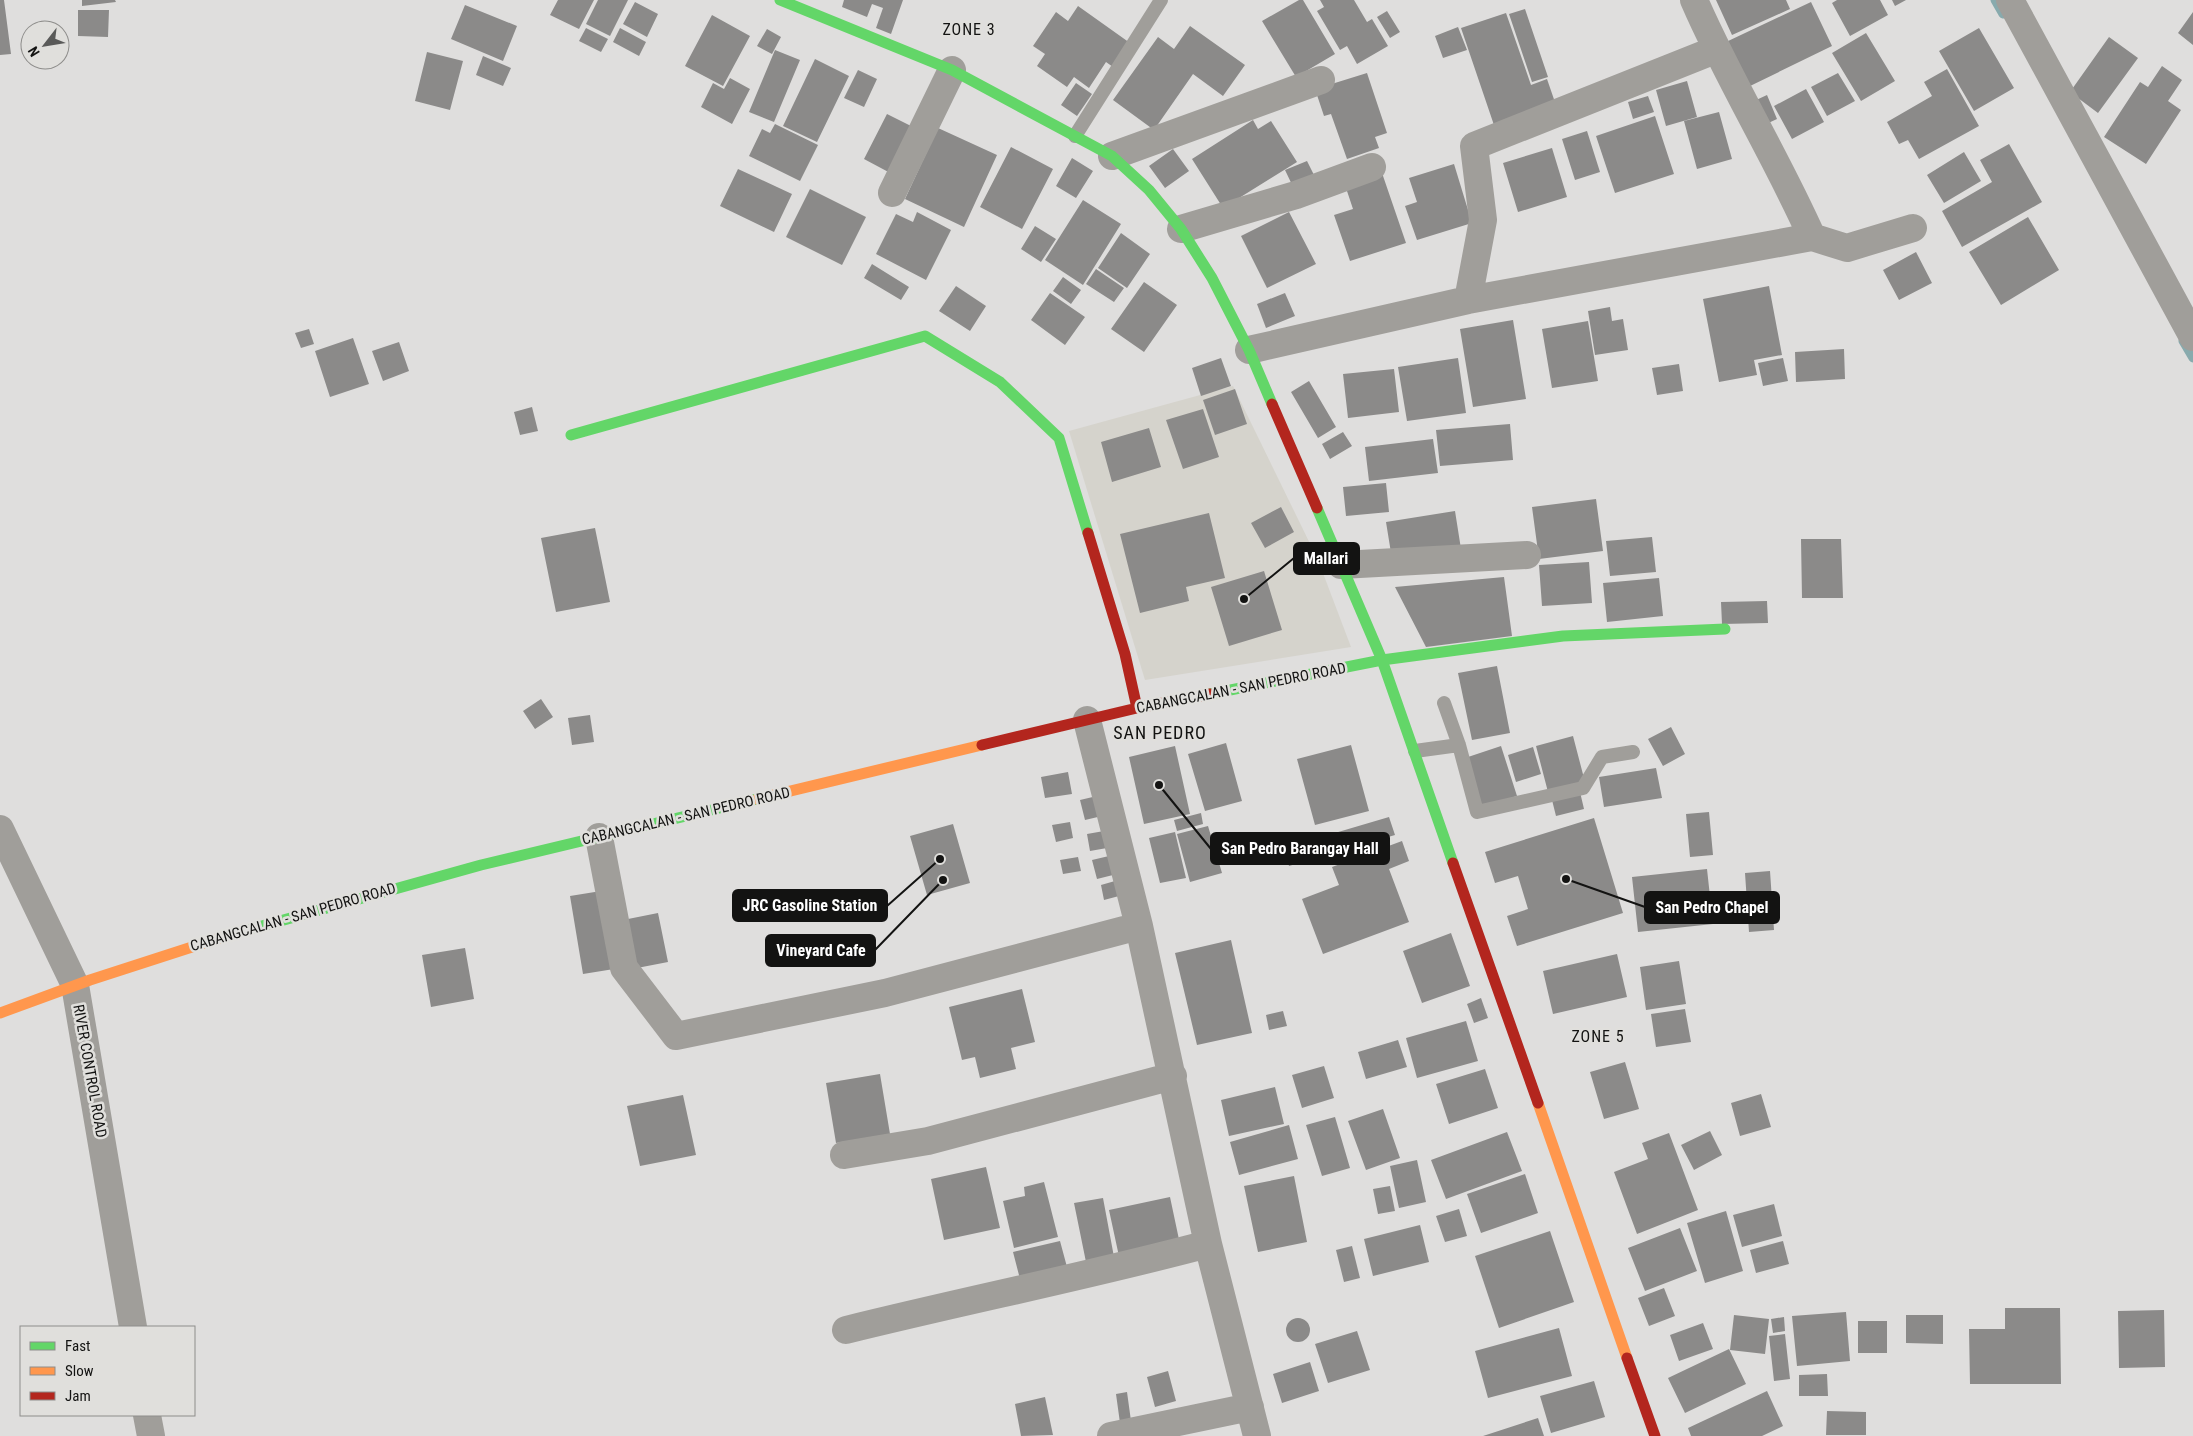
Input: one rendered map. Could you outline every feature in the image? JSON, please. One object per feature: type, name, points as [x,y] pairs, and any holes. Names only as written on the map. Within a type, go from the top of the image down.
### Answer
[{"type":"street","points":[[780,0],[952,70],[1112,156],[1149,190],[1181,230],[1212,278],[1249,350],[1382,660],[1655,1436]]},
{"type":"street","points":[[1694,0],[1715,50],[1790,187],[1812,237]]},
{"type":"street","points":[[2010,0],[2193,337]]},
{"type":"street","points":[[1468,300],[1483,220],[1474,146],[1715,50]]},
{"type":"street","points":[[892,193],[952,70]]},
{"type":"street","points":[[1112,156],[1321,80]]},
{"type":"street","points":[[1181,230],[1296,195],[1372,167]]},
{"type":"street","points":[[1249,350],[1468,300],[1812,237],[1847,248],[1913,228]]},
{"type":"street","points":[[571,435],[925,336],[1000,382],[1059,438],[1125,654],[1137,708]]},
{"type":"street","points":[[1341,565],[1528,555]]},
{"type":"street","name":"CABANGCALAN - SAN PEDRO ROAD","points":[[0,1014],[75,985],[277,920],[522,853],[599,837],[1137,708],[1382,660],[1562,636],[1725,629]]},
{"type":"street","points":[[1087,720],[1139,926],[1208,1244],[1257,1436]]},
{"type":"street","name":"RIVER CONTROL ROAD","points":[[0,830],[75,985],[133,1326]]},
{"type":"street","points":[[599,837],[624,968],[676,1036],[885,993],[1139,926]]},
{"type":"street","points":[[844,1155],[928,1141],[1173,1076]]},
{"type":"street","points":[[846,1330],[955,1303],[1108,1271],[1208,1244]]},
{"type":"street","points":[[1111,1436],[1250,1406]]},
{"type":"street","points":[[147,1416],[151,1436]]},
{"type":"lane","points":[[1075,136],[1161,0]]},
{"type":"lane","points":[[1444,703],[1459,745],[1478,812],[1583,788],[1602,757],[1633,752]]},
{"type":"lane","points":[[1415,751],[1459,745]]},
{"type":"shaded area","points":[[1233,386],[1318,560],[1351,647],[1145,680],[1069,431]]},
{"type":"building","points":[[0,0],[4,0],[11,54],[0,55]]},
{"type":"building","points":[[82,0],[115,0],[116,2],[82,6]]},
{"type":"building","points":[[558,0],[594,0],[579,29],[550,15]]},
{"type":"building","points":[[598,0],[628,0],[610,36],[586,24]]},
{"type":"building","points":[[844,0],[903,0],[891,34],[876,28],[883,8],[872,4],[867,17],[842,7]]},
{"type":"building","points":[[1299,0],[1303,0],[1335,54],[1296,77],[1262,21]]},
{"type":"building","points":[[1320,0],[1354,0],[1367,22],[1372,19],[1388,46],[1357,64],[1347,46],[1340,50],[1317,11],[1324,7]]},
{"type":"building","points":[[1716,0],[1786,0],[1790,9],[1732,35]]},
{"type":"building","points":[[1837,0],[1880,0],[1888,15],[1850,36],[1832,3]]},
{"type":"building","points":[[1892,0],[1906,0],[1895,6]]},
{"type":"building","points":[[635,2],[658,14],[647,37],[623,24]]},
{"type":"building","points":[[1811,2],[1832,46],[1748,87],[1726,42]]},
{"type":"building","points":[[465,5],[517,26],[503,61],[451,39]]},
{"type":"building","points":[[1078,6],[1130,43],[1113,67],[1106,62],[1089,88],[1074,77],[1067,87],[1037,66],[1045,54],[1033,46],[1056,12],[1068,21]]},
{"type":"building","points":[[1525,9],[1548,77],[1532,82],[1509,14]]},
{"type":"building","points":[[78,10],[109,10],[108,37],[78,36]]},
{"type":"building","points":[[1387,11],[1400,32],[1390,38],[1377,17]]},
{"type":"building","points":[[2193,12],[2193,45],[2178,33]]},
{"type":"building","points":[[1506,13],[1531,85],[1547,79],[1558,111],[1496,131],[1461,28]]},
{"type":"building","points":[[712,15],[750,36],[723,86],[685,66]]},
{"type":"building","points":[[1190,26],[1245,65],[1223,96],[1193,74],[1154,130],[1113,100],[1158,37],[1174,49]]},
{"type":"building","points":[[1458,27],[1467,50],[1443,58],[1435,36]]},
{"type":"building","points":[[586,28],[608,39],[601,52],[579,41]]},
{"type":"building","points":[[620,28],[646,42],[639,56],[613,42]]},
{"type":"building","points":[[1979,28],[2014,88],[1974,111],[1939,51]]},
{"type":"building","points":[[767,29],[781,37],[772,54],[757,46]]},
{"type":"building","points":[[1866,33],[1895,81],[1861,101],[1832,53]]},
{"type":"building","points":[[2109,37],[2138,58],[2098,113],[2070,92]]},
{"type":"building","points":[[775,50],[800,60],[774,122],[749,112]]},
{"type":"building","points":[[427,52],[463,61],[450,110],[415,101]]},
{"type":"building","points":[[483,56],[511,68],[503,86],[476,75]]},
{"type":"building","points":[[815,59],[849,76],[817,142],[783,126]]},
{"type":"building","points":[[2162,66],[2182,80],[2168,101],[2181,110],[2146,164],[2104,137],[2140,82],[2148,87]]},
{"type":"building","points":[[1947,69],[1979,126],[1919,159],[1908,140],[1899,144],[1887,122],[1932,96],[1924,82]]},
{"type":"building","points":[[858,70],[877,79],[864,107],[844,98]]},
{"type":"building","points":[[1367,73],[1387,133],[1375,137],[1379,148],[1347,159],[1331,114],[1324,116],[1317,95],[1322,87]]},
{"type":"building","points":[[1838,73],[1855,101],[1827,116],[1811,87]]},
{"type":"building","points":[[730,78],[750,89],[732,124],[701,107],[713,83],[724,89]]},
{"type":"building","points":[[1687,81],[1697,117],[1666,126],[1656,90]]},
{"type":"building","points":[[1076,83],[1092,94],[1077,116],[1061,105]]},
{"type":"building","points":[[1806,89],[1824,122],[1792,139],[1774,106]]},
{"type":"building","points":[[1767,95],[1777,119],[1764,125],[1754,101]]},
{"type":"building","points":[[1648,96],[1654,112],[1633,119],[1628,102]]},
{"type":"building","points":[[1719,112],[1732,159],[1697,169],[1684,121]]},
{"type":"building","points":[[887,114],[917,129],[894,175],[864,159]]},
{"type":"building","points":[[1655,116],[1674,174],[1615,193],[1596,136]]},
{"type":"building","points":[[1253,120],[1258,129],[1271,121],[1297,162],[1223,208],[1192,159]]},
{"type":"building","points":[[775,124],[818,145],[800,181],[749,156],[762,129],[770,133]]},
{"type":"building","points":[[938,128],[997,155],[964,227],[905,199]]},
{"type":"building","points":[[1587,131],[1600,172],[1575,180],[1562,139]]},
{"type":"building","points":[[2009,144],[2042,202],[1962,247],[1942,211],[1992,182],[1980,160]]},
{"type":"building","points":[[1011,147],[1053,169],[1022,229],[980,207]]},
{"type":"building","points":[[1552,148],[1567,197],[1518,212],[1503,163]]},
{"type":"building","points":[[1173,149],[1189,171],[1165,188],[1149,166]]},
{"type":"building","points":[[1964,152],[1981,181],[1944,203],[1927,175]]},
{"type":"building","points":[[1072,158],[1093,171],[1076,198],[1056,186]]},
{"type":"building","points":[[1307,161],[1317,181],[1295,191],[1285,170]]},
{"type":"building","points":[[1454,164],[1472,223],[1417,240],[1405,206],[1417,202],[1409,178]]},
{"type":"building","points":[[738,169],[792,194],[774,232],[720,206]]},
{"type":"building","points":[[1382,173],[1406,243],[1350,261],[1334,215],[1353,209],[1345,185]]},
{"type":"building","points":[[810,189],[866,217],[842,265],[786,237]]},
{"type":"building","points":[[1083,200],[1121,224],[1083,285],[1045,260]]},
{"type":"building","points":[[917,212],[951,230],[926,280],[876,254],[896,214],[913,222]]},
{"type":"building","points":[[1289,212],[1316,264],[1267,288],[1241,236]]},
{"type":"building","points":[[2028,217],[2059,270],[2001,305],[1969,252]]},
{"type":"building","points":[[1035,226],[1056,239],[1041,262],[1021,249]]},
{"type":"building","points":[[1121,233],[1150,254],[1127,288],[1098,268]]},
{"type":"building","points":[[1916,252],[1932,283],[1899,300],[1883,270]]},
{"type":"building","points":[[872,264],[909,287],[901,300],[864,278]]},
{"type":"building","points":[[1096,269],[1124,288],[1114,302],[1086,284]]},
{"type":"building","points":[[1063,277],[1081,290],[1071,304],[1053,291]]},
{"type":"building","points":[[1144,282],[1177,305],[1144,352],[1111,329]]},
{"type":"building","points":[[956,286],[986,306],[970,331],[939,311]]},
{"type":"building","points":[[1769,286],[1782,355],[1754,360],[1757,375],[1719,382],[1703,299]]},
{"type":"building","points":[[1050,293],[1085,317],[1065,345],[1031,320]]},
{"type":"building","points":[[1285,293],[1295,316],[1266,328],[1257,304]]},
{"type":"building","points":[[1610,307],[1612,321],[1623,319],[1628,350],[1595,355],[1588,311]]},
{"type":"building","points":[[1513,320],[1526,399],[1473,407],[1460,329]]},
{"type":"building","points":[[1588,321],[1598,381],[1552,388],[1542,329]]},
{"type":"building","points":[[309,329],[314,344],[301,348],[295,333]]},
{"type":"building","points":[[353,338],[369,384],[330,397],[315,351]]},
{"type":"building","points":[[399,342],[409,371],[383,381],[372,351]]},
{"type":"building","points":[[1844,349],[1845,379],[1796,382],[1795,352]]},
{"type":"building","points":[[1221,358],[1231,386],[1201,396],[1192,368]]},
{"type":"building","points":[[1458,358],[1466,413],[1407,421],[1398,367]]},
{"type":"building","points":[[1783,358],[1788,381],[1763,386],[1758,363]]},
{"type":"building","points":[[1679,364],[1683,391],[1657,395],[1652,368]]},
{"type":"building","points":[[1394,369],[1399,412],[1348,418],[1343,374]]},
{"type":"building","points":[[1309,381],[1336,427],[1318,438],[1291,392]]},
{"type":"building","points":[[1235,389],[1247,424],[1215,435],[1203,400]]},
{"type":"building","points":[[532,407],[538,431],[520,435],[514,412]]},
{"type":"building","points":[[1203,409],[1219,457],[1183,469],[1166,420]]},
{"type":"building","points":[[1510,424],[1513,460],[1440,466],[1436,430]]},
{"type":"building","points":[[1149,428],[1161,467],[1112,482],[1101,442]]},
{"type":"building","points":[[1343,432],[1352,446],[1330,459],[1322,444]]},
{"type":"building","points":[[1433,439],[1438,473],[1369,481],[1365,447]]},
{"type":"building","points":[[1386,483],[1389,512],[1346,516],[1343,487]]},
{"type":"building","points":[[1596,499],[1603,551],[1539,559],[1532,507]]},
{"type":"building","points":[[1281,507],[1294,532],[1265,548],[1251,523]]},
{"type":"building","points":[[1455,511],[1461,549],[1392,559],[1386,522]]},
{"type":"building","points":[[1209,513],[1225,578],[1186,587],[1189,601],[1140,613],[1120,534]]},
{"type":"building","points":[[595,528],[610,602],[556,612],[541,538]]},
{"type":"building","points":[[1652,537],[1656,572],[1610,576],[1606,541]]},
{"type":"building","points":[[1801,539],[1841,539],[1843,598],[1802,598]]},
{"type":"building","points":[[1589,562],[1592,603],[1542,606],[1539,565]]},
{"type":"building","points":[[1264,571],[1282,630],[1229,646],[1211,587]]},
{"type":"building","points":[[1504,577],[1512,636],[1426,647],[1395,587]]},
{"type":"building","points":[[1659,578],[1663,616],[1607,622],[1603,583]]},
{"type":"building","points":[[1767,601],[1768,623],[1722,624],[1721,602]]},
{"type":"building","points":[[1497,666],[1510,733],[1472,740],[1458,673]]},
{"type":"building","points":[[541,699],[553,717],[535,729],[523,711]]},
{"type":"building","points":[[590,715],[594,742],[572,745],[568,718]]},
{"type":"building","points":[[1671,727],[1685,754],[1663,766],[1648,739]]},
{"type":"building","points":[[1573,736],[1585,782],[1548,792],[1536,746]]},
{"type":"building","points":[[1226,743],[1242,801],[1205,811],[1188,754]]},
{"type":"building","points":[[1351,745],[1369,811],[1315,825],[1297,759]]},
{"type":"building","points":[[1175,746],[1190,814],[1144,824],[1129,757]]},
{"type":"building","points":[[1501,746],[1517,796],[1481,807],[1465,758]]},
{"type":"building","points":[[1533,747],[1541,774],[1516,782],[1508,755]]},
{"type":"building","points":[[1656,768],[1662,798],[1604,807],[1599,777]]},
{"type":"building","points":[[1068,772],[1072,794],[1045,798],[1041,777]]},
{"type":"building","points":[[1580,792],[1584,809],[1556,816],[1552,800]]},
{"type":"building","points":[[1097,796],[1102,816],[1085,820],[1080,800]]},
{"type":"building","points":[[1709,812],[1713,855],[1690,857],[1686,814]]},
{"type":"building","points":[[1201,813],[1203,824],[1177,831],[1174,820]]},
{"type":"building","points":[[1389,817],[1395,835],[1289,866],[1284,848]]},
{"type":"building","points":[[1594,818],[1623,913],[1517,946],[1507,916],[1528,909],[1518,876],[1495,883],[1485,852]]},
{"type":"building","points":[[1070,822],[1073,838],[1056,842],[1052,825]]},
{"type":"building","points":[[953,824],[970,883],[927,895],[910,836]]},
{"type":"building","points":[[1208,826],[1222,873],[1190,882],[1177,834]]},
{"type":"building","points":[[1104,831],[1107,848],[1090,851],[1087,834]]},
{"type":"building","points":[[1175,832],[1186,878],[1160,883],[1149,838]]},
{"type":"building","points":[[1402,841],[1409,861],[1389,869],[1409,922],[1323,954],[1302,899],[1339,885],[1332,867]]},
{"type":"building","points":[[1109,856],[1113,875],[1097,879],[1092,860]]},
{"type":"building","points":[[1078,857],[1081,871],[1063,874],[1060,860]]},
{"type":"building","points":[[1707,869],[1713,924],[1638,932],[1632,877]]},
{"type":"building","points":[[1770,871],[1774,930],[1749,932],[1745,873]]},
{"type":"building","points":[[1115,881],[1119,896],[1104,900],[1101,885]]},
{"type":"building","points":[[601,891],[614,969],[583,974],[570,896]]},
{"type":"building","points":[[658,913],[668,962],[637,968],[628,919]]},
{"type":"building","points":[[1451,933],[1470,986],[1422,1003],[1403,951]]},
{"type":"building","points":[[1231,940],[1252,1033],[1197,1045],[1175,953]]},
{"type":"building","points":[[465,948],[474,999],[431,1007],[422,955]]},
{"type":"building","points":[[1617,954],[1627,997],[1553,1014],[1543,971]]},
{"type":"building","points":[[1679,961],[1686,1004],[1646,1010],[1640,967]]},
{"type":"building","points":[[1022,989],[1035,1042],[1011,1048],[1016,1069],[980,1078],[975,1057],[962,1060],[949,1007]]},
{"type":"building","points":[[1481,998],[1488,1018],[1474,1023],[1467,1004]]},
{"type":"building","points":[[1685,1009],[1691,1042],[1656,1047],[1651,1014]]},
{"type":"building","points":[[1283,1011],[1287,1026],[1269,1030],[1266,1015]]},
{"type":"building","points":[[1466,1021],[1478,1061],[1417,1078],[1406,1038]]},
{"type":"building","points":[[1398,1040],[1407,1067],[1366,1079],[1358,1052]]},
{"type":"building","points":[[1625,1062],[1639,1109],[1604,1119],[1590,1072]]},
{"type":"building","points":[[1324,1066],[1334,1098],[1302,1108],[1292,1075]]},
{"type":"building","points":[[1485,1069],[1498,1108],[1449,1124],[1436,1084]]},
{"type":"building","points":[[880,1074],[890,1134],[836,1143],[826,1083]]},
{"type":"building","points":[[1275,1087],[1284,1124],[1229,1136],[1221,1100]]},
{"type":"building","points":[[1761,1094],[1771,1127],[1740,1136],[1731,1103]]},
{"type":"building","points":[[683,1095],[696,1155],[640,1166],[627,1106]]},
{"type":"building","points":[[1383,1109],[1400,1158],[1366,1170],[1348,1121]]},
{"type":"building","points":[[1335,1117],[1350,1168],[1322,1176],[1306,1125]]},
{"type":"building","points":[[1289,1125],[1298,1159],[1239,1175],[1230,1142]]},
{"type":"building","points":[[1710,1131],[1722,1155],[1694,1170],[1681,1145]]},
{"type":"building","points":[[1507,1132],[1522,1171],[1446,1199],[1431,1160]]},
{"type":"building","points":[[1669,1133],[1698,1210],[1637,1234],[1614,1172],[1648,1159],[1642,1143]]},
{"type":"building","points":[[1417,1160],[1426,1202],[1399,1208],[1390,1166]]},
{"type":"building","points":[[986,1167],[1000,1228],[944,1240],[931,1179]]},
{"type":"building","points":[[1525,1174],[1538,1213],[1481,1233],[1467,1194]]},
{"type":"building","points":[[1294,1176],[1307,1242],[1258,1252],[1244,1186]]},
{"type":"building","points":[[1044,1182],[1058,1237],[1014,1248],[1003,1201],[1025,1196],[1024,1187]]},
{"type":"building","points":[[1390,1186],[1395,1211],[1378,1214],[1373,1189]]},
{"type":"building","points":[[1170,1197],[1181,1249],[1120,1261],[1109,1210]]},
{"type":"building","points":[[1103,1198],[1114,1257],[1086,1262],[1074,1203]]},
{"type":"building","points":[[1774,1204],[1782,1236],[1742,1247],[1733,1215]]},
{"type":"building","points":[[1459,1209],[1467,1236],[1445,1242],[1436,1216]]},
{"type":"building","points":[[1726,1211],[1743,1271],[1705,1283],[1687,1223]]},
{"type":"building","points":[[1420,1225],[1429,1262],[1373,1276],[1364,1239]]},
{"type":"building","points":[[1680,1228],[1697,1271],[1645,1291],[1628,1248]]},
{"type":"building","points":[[1550,1231],[1574,1302],[1499,1328],[1475,1256]]},
{"type":"building","points":[[1060,1241],[1067,1267],[1020,1279],[1013,1252]]},
{"type":"building","points":[[1783,1241],[1789,1264],[1756,1273],[1750,1250]]},
{"type":"building","points":[[1352,1246],[1360,1278],[1344,1282],[1336,1250]]},
{"type":"building","points":[[1664,1288],[1675,1316],[1649,1326],[1638,1298]]},
{"type":"building","points":[[2005,1308],[2060,1308],[2061,1384],[1970,1384],[1969,1329],[2005,1329]]},
{"type":"building","points":[[2164,1310],[2165,1367],[2119,1368],[2118,1311]]},
{"type":"building","points":[[1846,1312],[1850,1361],[1797,1366],[1792,1316]]},
{"type":"building","points":[[1734,1315],[1769,1319],[1765,1354],[1730,1350]]},
{"type":"building","points":[[1906,1315],[1943,1315],[1943,1344],[1906,1343]]},
{"type":"building","points":[[1784,1317],[1785,1331],[1773,1333],[1771,1319]]},
{"type":"building","points":[[1298,1318],[1306,1322],[1310,1330],[1306,1338],[1298,1342],[1290,1338],[1286,1330],[1290,1322]]},
{"type":"building","points":[[1858,1321],[1887,1321],[1887,1353],[1858,1353]]},
{"type":"building","points":[[1703,1323],[1713,1349],[1679,1361],[1670,1335]]},
{"type":"building","points":[[1559,1328],[1572,1376],[1488,1398],[1475,1351]]},
{"type":"building","points":[[1357,1331],[1370,1370],[1328,1383],[1315,1344]]},
{"type":"building","points":[[1785,1334],[1790,1379],[1774,1381],[1769,1336]]},
{"type":"building","points":[[1729,1349],[1746,1384],[1685,1413],[1668,1378]]},
{"type":"building","points":[[1310,1362],[1319,1391],[1282,1403],[1273,1374]]},
{"type":"building","points":[[1168,1371],[1176,1401],[1155,1407],[1147,1377]]},
{"type":"building","points":[[1827,1374],[1828,1396],[1799,1396],[1799,1375]]},
{"type":"building","points":[[1594,1381],[1605,1417],[1551,1433],[1540,1396]]},
{"type":"building","points":[[1767,1391],[1783,1426],[1762,1436],[1691,1436],[1688,1428]]},
{"type":"building","points":[[1127,1392],[1131,1421],[1120,1423],[1116,1394]]},
{"type":"building","points":[[1045,1397],[1053,1435],[1021,1436],[1015,1404]]},
{"type":"building","points":[[1827,1411],[1866,1412],[1866,1435],[1826,1435]]},
{"type":"building","points":[[1538,1418],[1544,1436],[1483,1436]]},
{"type":"waterway","points":[[1995,0],[2003,14]]},
{"type":"waterway","points":[[2183,341],[2193,358]]},
{"type":"traffic: fast","points":[[780,0],[952,70],[1112,156],[1149,190],[1181,229],[1212,278],[1249,350],[1272,404]]},
{"type":"traffic: fast","points":[[571,435],[925,336],[1000,382],[1059,438],[1088,533]]},
{"type":"traffic: fast","points":[[1317,508],[1382,660],[1453,863]]},
{"type":"traffic: fast","points":[[1210,694],[1382,660],[1563,636],[1725,629]]},
{"type":"traffic: fast","points":[[226,936],[481,865],[757,799]]},
{"type":"traffic: slow","points":[[757,799],[982,745]]},
{"type":"traffic: slow","points":[[0,1013],[90,980],[226,936]]},
{"type":"traffic: slow","points":[[1538,1103],[1627,1358]]},
{"type":"traffic: jam","points":[[1272,404],[1317,508]]},
{"type":"traffic: jam","points":[[1088,533],[1125,654],[1137,708]]},
{"type":"traffic: jam","points":[[982,745],[1137,708],[1210,694]]},
{"type":"traffic: jam","points":[[1453,863],[1538,1103]]},
{"type":"traffic: jam","points":[[1627,1358],[1655,1436]]},
{"type":"place","name":"Mallari","points":[[1244,599]]},
{"type":"place","name":"San Pedro Barangay Hall","points":[[1159,785]]},
{"type":"place","name":"JRC Gasoline Station","points":[[940,859]]},
{"type":"place","name":"San Pedro Chapel","points":[[1566,879]]},
{"type":"place","name":"Vineyard Cafe","points":[[943,880]]},
{"type":"district","name":"ZONE 3","points":[[969,29]]},
{"type":"district","name":"SAN PEDRO","points":[[1160,732]]},
{"type":"district","name":"ZONE 5","points":[[1598,1036]]}]
